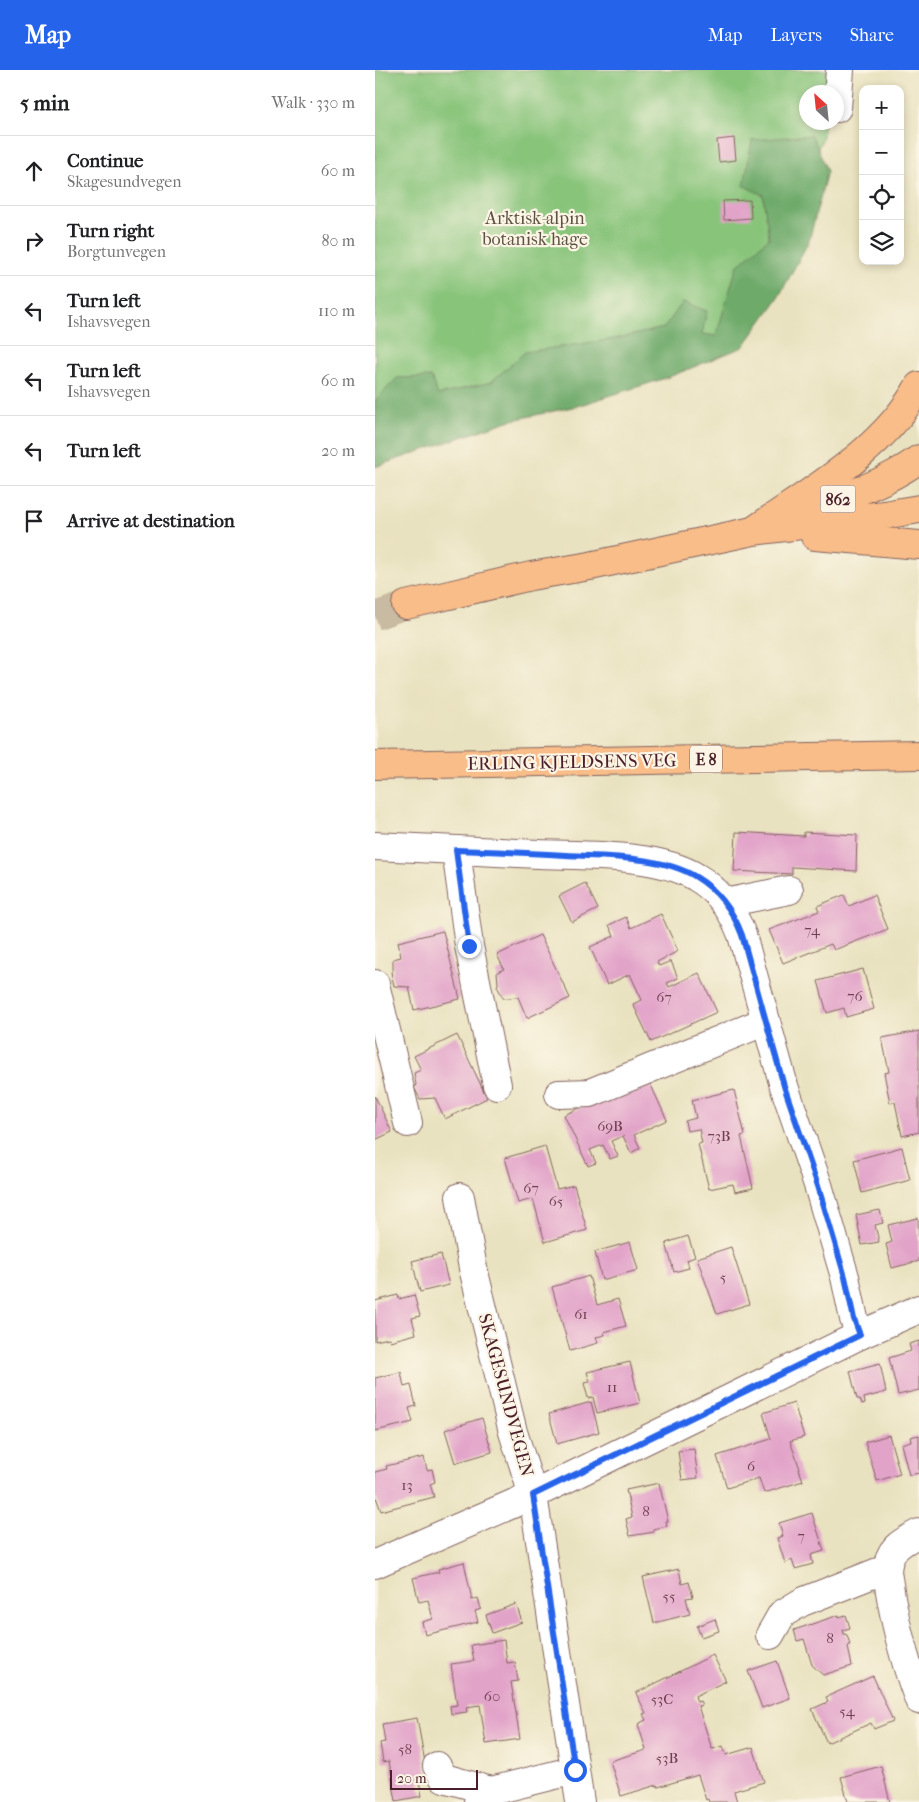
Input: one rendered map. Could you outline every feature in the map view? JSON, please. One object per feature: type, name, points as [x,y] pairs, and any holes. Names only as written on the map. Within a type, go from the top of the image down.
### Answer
[{"type":"main road","points":[[753,531],[872,445],[901,415],[919,386]]},
{"type":"main road","name":"862","points":[[753,531],[846,496],[909,466],[919,459]]},
{"type":"main road","name":"862","points":[[406,605],[531,576],[590,566],[753,531],[919,509]]},
{"type":"main road","points":[[753,531],[919,545]]},
{"type":"main road","name":"ERLING KJELDSENS VEG","points":[[375,765],[919,754]]},
{"type":"street","points":[[839,85],[841,70]]},
{"type":"street","points":[[375,846],[634,859],[677,868],[696,877],[720,896],[735,917],[742,935],[784,1086],[824,1204],[845,1277],[854,1319],[860,1335]]},
{"type":"street","points":[[456,850],[469,946],[497,1085]]},
{"type":"street","points":[[725,903],[789,890]]},
{"type":"street","points":[[375,984],[408,1123]]},
{"type":"street","points":[[559,1094],[590,1093],[766,1021]]},
{"type":"street","name":"SKAGESUNDVEGEN","points":[[460,1197],[473,1268],[513,1432],[533,1495],[579,1802]]},
{"type":"street","points":[[375,1564],[533,1495],[860,1335],[919,1309]]},
{"type":"street","points":[[919,1534],[908,1539],[891,1552],[887,1572],[890,1599],[905,1665],[919,1700]]},
{"type":"street","points":[[770,1635],[781,1614],[802,1602],[878,1572],[887,1572]]},
{"type":"street","points":[[437,1766],[444,1778],[494,1798],[575,1770]]},
{"type":"green space","name":"Arktisk-alpin botanisk hage","points":[[375,70],[829,70],[828,85],[799,85],[799,130],[824,130],[823,137],[736,337],[375,437]]},
{"type":"green space","points":[[812,135],[827,171],[809,241],[777,300],[743,347],[669,377],[577,406],[508,421],[375,467],[375,401],[397,378],[431,377],[438,395],[491,382],[525,352],[614,339],[664,328],[683,302],[707,311],[702,334],[716,336],[737,266],[769,238],[763,195],[744,186],[752,140]]},
{"type":"building","points":[[734,138],[736,160],[719,162],[717,140]]},
{"type":"building","points":[[750,200],[751,218],[724,220],[723,201]]},
{"type":"building","points":[[736,832],[804,836],[804,832],[857,835],[856,871],[792,867],[792,874],[734,871]]},
{"type":"building","points":[[585,883],[598,909],[572,922],[559,896]]},
{"type":"building","points":[[844,895],[849,906],[874,895],[888,929],[834,950],[831,944],[783,963],[769,930],[819,911],[817,906]]},
{"type":"building","points":[[661,914],[678,951],[657,962],[659,966],[671,961],[678,978],[667,983],[669,987],[699,973],[717,1012],[651,1042],[633,1004],[642,1000],[630,974],[607,985],[590,947],[614,936],[609,925],[626,917],[631,928]]},
{"type":"building","points":[[443,931],[460,999],[414,1010],[409,987],[394,986],[391,972],[393,971],[393,959],[401,957],[398,942]]},
{"type":"building","points":[[540,935],[570,998],[527,1018],[518,997],[503,998],[497,986],[497,972],[504,969],[497,955]]},
{"type":"building","points":[[863,969],[874,1009],[846,1017],[844,1008],[827,1013],[818,981]]},
{"type":"building","points":[[919,1031],[919,1132],[902,1136],[895,1102],[890,1103],[884,1073],[889,1072],[882,1038]]},
{"type":"building","points":[[457,1035],[487,1098],[445,1119],[435,1098],[420,1099],[414,1087],[416,1085],[414,1073],[421,1070],[414,1056]]},
{"type":"building","points":[[649,1081],[667,1120],[634,1135],[640,1148],[631,1153],[623,1136],[611,1141],[618,1156],[610,1159],[603,1145],[590,1150],[596,1163],[588,1166],[564,1115],[606,1096]]},
{"type":"building","points":[[734,1090],[745,1135],[741,1136],[753,1188],[735,1192],[733,1184],[709,1189],[698,1144],[702,1143],[699,1129],[687,1131],[685,1121],[696,1118],[692,1100]]},
{"type":"building","points":[[375,1096],[392,1132],[375,1140]]},
{"type":"building","points":[[545,1146],[557,1189],[574,1185],[587,1230],[545,1242],[533,1199],[518,1203],[505,1158]]},
{"type":"building","points":[[902,1147],[910,1180],[862,1193],[854,1160]]},
{"type":"building","points":[[880,1210],[883,1223],[875,1225],[879,1242],[862,1245],[856,1215]]},
{"type":"building","points":[[918,1218],[919,1261],[892,1268],[886,1244],[892,1242],[888,1225]]},
{"type":"building","points":[[688,1236],[695,1257],[687,1260],[689,1268],[674,1272],[666,1243]]},
{"type":"building","points":[[630,1242],[638,1270],[602,1280],[595,1252]]},
{"type":"building","points":[[731,1247],[749,1304],[717,1314],[697,1258]]},
{"type":"building","points":[[441,1254],[449,1285],[420,1292],[412,1261]]},
{"type":"building","points":[[589,1276],[597,1305],[618,1299],[626,1326],[604,1332],[605,1335],[596,1337],[598,1343],[570,1351],[552,1287]]},
{"type":"building","points":[[398,1295],[399,1299],[414,1295],[420,1316],[412,1318],[416,1334],[390,1341],[389,1338],[375,1341],[375,1301]]},
{"type":"building","points":[[919,1341],[919,1390],[898,1395],[889,1358],[911,1351],[909,1344]]},
{"type":"building","points":[[630,1362],[640,1403],[597,1413],[593,1397],[588,1398],[584,1383],[590,1382],[587,1372]]},
{"type":"building","points":[[880,1363],[886,1392],[864,1398],[865,1403],[862,1404],[860,1399],[857,1399],[850,1371]]},
{"type":"building","points":[[401,1372],[404,1387],[411,1385],[416,1406],[409,1408],[413,1422],[375,1431],[375,1378]]},
{"type":"building","points":[[591,1402],[599,1432],[557,1444],[549,1414]]},
{"type":"building","points":[[794,1403],[804,1437],[790,1441],[803,1481],[764,1493],[759,1478],[727,1488],[717,1456],[771,1439],[763,1413]]},
{"type":"building","points":[[482,1418],[492,1452],[455,1463],[445,1430]]},
{"type":"building","points":[[889,1435],[900,1474],[877,1481],[865,1442]]},
{"type":"building","points":[[919,1435],[919,1473],[909,1475],[901,1444],[911,1441],[910,1437]]},
{"type":"building","points":[[694,1449],[698,1478],[682,1480],[678,1451]]},
{"type":"building","points":[[424,1457],[427,1470],[432,1469],[435,1482],[430,1484],[434,1497],[381,1511],[375,1494],[375,1472],[387,1469],[386,1466]]},
{"type":"building","points":[[659,1483],[668,1521],[666,1521],[667,1526],[653,1529],[654,1532],[630,1536],[626,1519],[632,1517],[626,1490]]},
{"type":"building","points":[[812,1513],[824,1551],[811,1555],[813,1564],[795,1569],[792,1560],[785,1563],[777,1538],[783,1536],[779,1523]]},
{"type":"building","points":[[464,1562],[472,1600],[478,1598],[481,1609],[475,1611],[478,1622],[425,1635],[422,1622],[433,1619],[428,1600],[419,1602],[413,1578],[439,1572],[438,1569]]},
{"type":"building","points":[[679,1569],[682,1584],[689,1582],[693,1597],[686,1598],[690,1614],[654,1623],[643,1577]]},
{"type":"building","points":[[516,1604],[522,1622],[492,1633],[486,1615]]},
{"type":"building","points":[[839,1615],[839,1617],[846,1615],[850,1628],[843,1630],[850,1644],[848,1647],[852,1666],[823,1675],[812,1665],[804,1639],[797,1641],[794,1630]]},
{"type":"building","points":[[715,1619],[719,1631],[701,1637],[697,1626]]},
{"type":"building","points":[[504,1640],[507,1663],[515,1662],[518,1681],[511,1682],[520,1739],[486,1744],[480,1705],[466,1707],[467,1712],[451,1714],[450,1706],[457,1705],[451,1664],[474,1661],[471,1645]]},
{"type":"building","points":[[713,1655],[726,1681],[695,1696],[697,1702],[700,1701],[702,1705],[698,1706],[712,1749],[723,1746],[726,1755],[753,1747],[764,1782],[734,1791],[737,1802],[709,1802],[708,1799],[706,1800],[698,1775],[621,1796],[610,1761],[646,1750],[638,1724],[646,1720],[643,1714],[646,1713],[636,1693]]},
{"type":"building","points":[[777,1661],[790,1698],[762,1708],[748,1671]]},
{"type":"building","points":[[873,1676],[893,1721],[874,1729],[871,1723],[827,1743],[812,1709],[828,1702],[826,1697]]},
{"type":"building","points":[[417,1718],[428,1779],[419,1781],[422,1796],[396,1801],[389,1761],[383,1762],[380,1743],[385,1742],[382,1724]]},
{"type":"building","points":[[881,1766],[890,1802],[848,1802],[841,1777]]},
{"type":"tunnel","points":[[375,616],[406,605]]},
{"type":"route","points":[[469,946],[456,850],[634,859],[677,868],[696,877],[720,896],[735,917],[742,935],[784,1086],[818,1186],[860,1335],[533,1495],[575,1770]]}]
